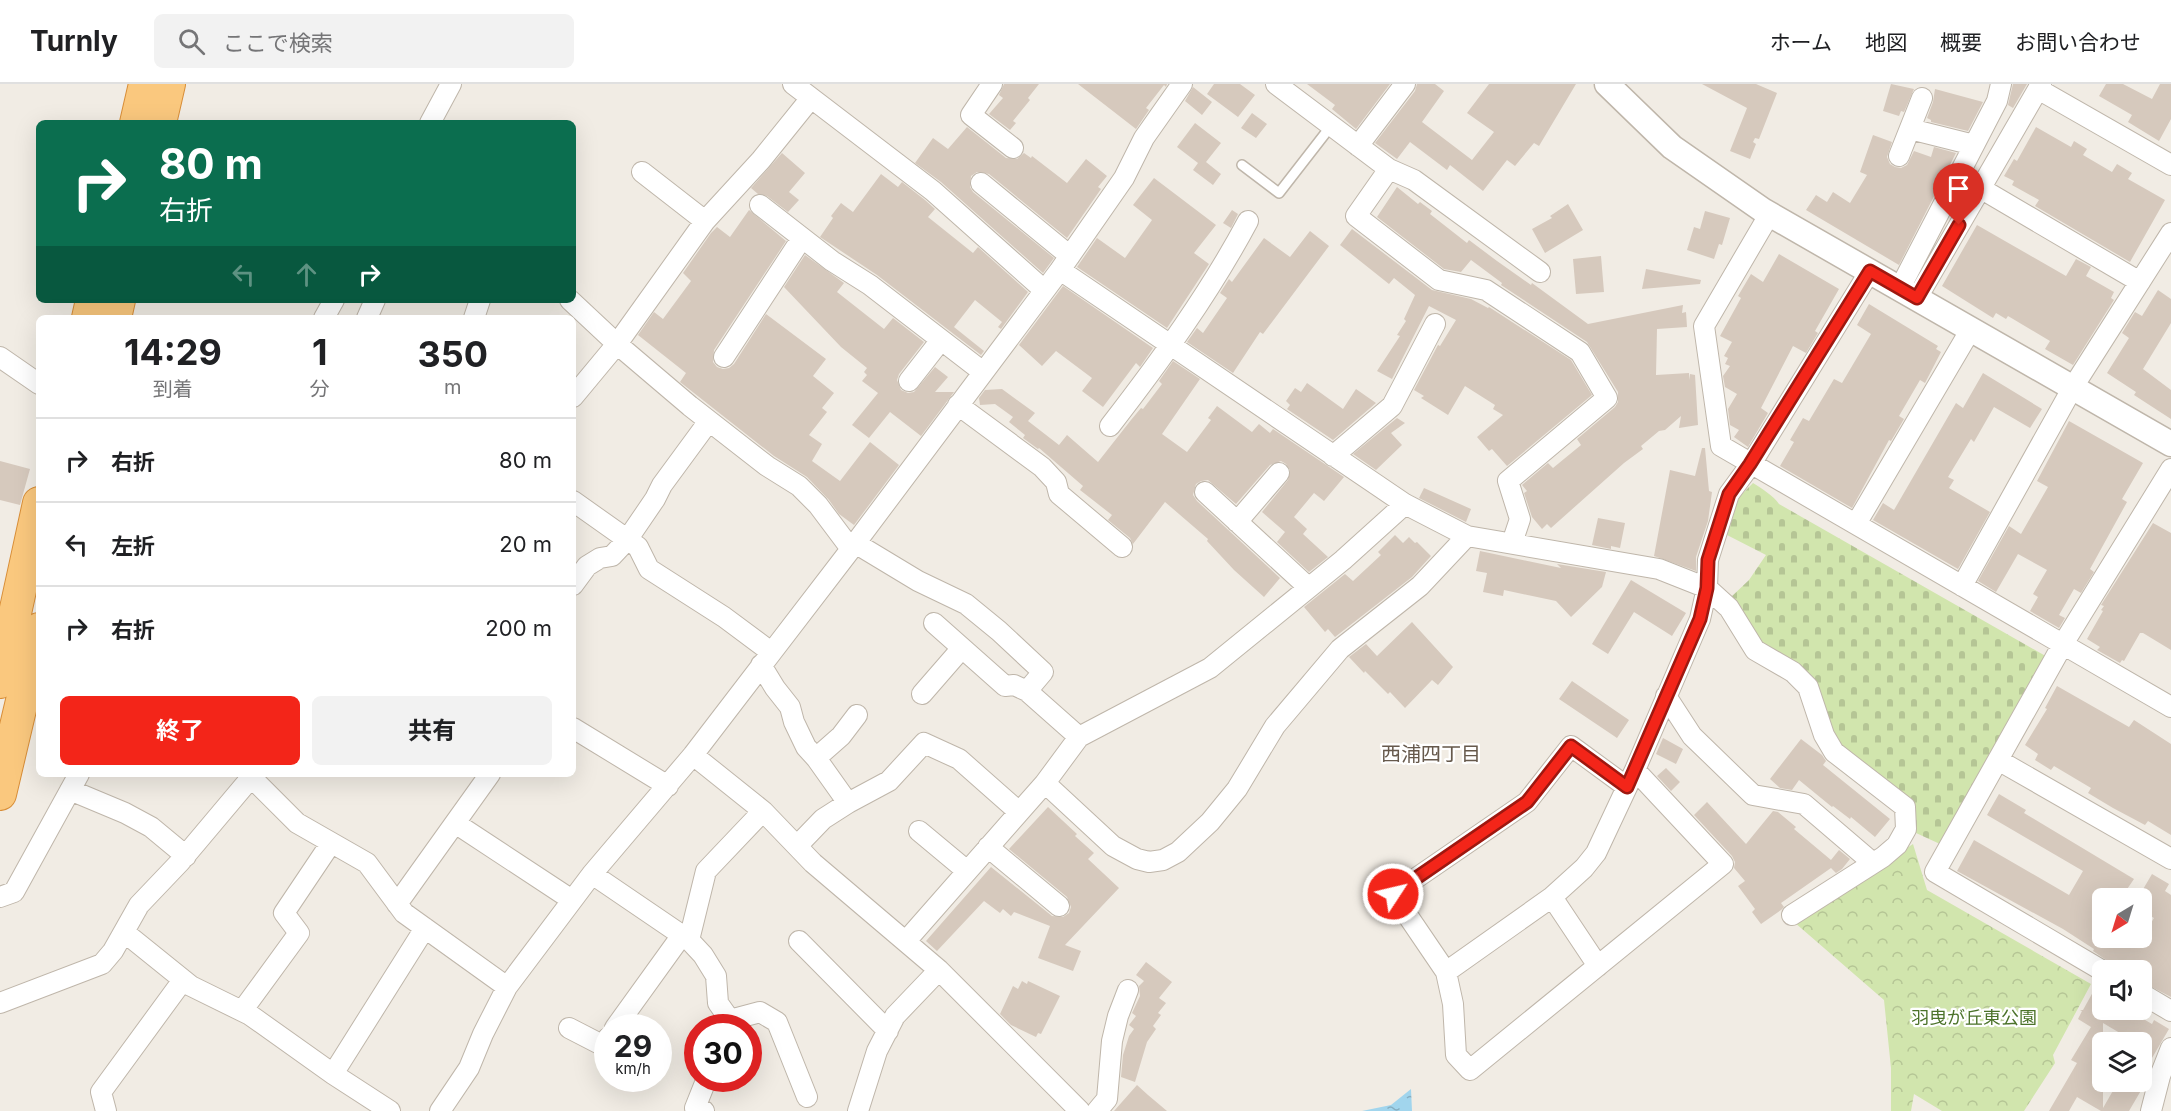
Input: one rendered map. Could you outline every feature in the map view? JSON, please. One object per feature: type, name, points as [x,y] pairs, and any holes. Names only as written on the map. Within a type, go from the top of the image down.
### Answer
[{"type":"highway","points":[[137,120],[145,84]]},
{"type":"highway","points":[[161,120],[169,84]]},
{"type":"highway","points":[[0,682],[36,517]]},
{"type":"highway","points":[[0,794],[36,642]]},
{"type":"street","points":[[432,120],[451,84]]},
{"type":"street","points":[[793,84],[933,191],[1044,290]]},
{"type":"street","points":[[992,84],[971,115],[1013,148]]},
{"type":"street","points":[[440,1111],[469,1068],[507,987],[592,874],[693,755],[1065,263],[1124,178],[1143,138],[1182,84]]},
{"type":"street","points":[[1276,84],[1389,169],[1414,180],[1540,272]]},
{"type":"street","points":[[1358,146],[1405,84]]},
{"type":"street","points":[[1607,84],[1672,147],[1769,215],[2171,444]]},
{"type":"street","points":[[1908,293],[1974,145],[1997,101],[2001,84]]},
{"type":"street","points":[[1908,293],[1980,188],[2039,87],[2171,165]]},
{"type":"street","points":[[576,393],[617,344],[705,221],[761,160],[811,98]]},
{"type":"street","points":[[1899,156],[1922,98]]},
{"type":"street","points":[[1910,129],[1974,145]]},
{"type":"street","points":[[1389,169],[1356,216],[1439,280],[1486,290],[1580,352],[1607,398],[1508,480],[1520,519],[1512,543]]},
{"type":"street","points":[[642,172],[705,221]]},
{"type":"street","points":[[981,183],[1065,263],[1172,345],[1405,504],[1467,536],[1659,569],[1707,588],[1729,608],[1755,650],[1792,672],[1808,687],[1824,735],[1834,752],[1905,807],[1906,829],[1897,845],[1792,915]]},
{"type":"street","points":[[1980,188],[2140,282]]},
{"type":"street","points":[[760,205],[832,261],[870,285],[983,372]]},
{"type":"street","points":[[1769,215],[1704,326],[1720,446],[2170,705]]},
{"type":"street","points":[[1110,426],[1172,345],[1224,265],[1248,221]]},
{"type":"street","points":[[1962,586],[2073,387],[2171,233]]},
{"type":"street","points":[[724,357],[802,238]]},
{"type":"street","points":[[1446,972],[1552,897],[1584,868],[1596,853],[1700,619],[1707,588],[1708,560],[1729,494],[1870,271]]},
{"type":"street","points":[[573,303],[617,344],[709,421],[767,466],[799,486],[853,546],[966,604],[999,631],[1042,672],[1027,691]]},
{"type":"street","points":[[1334,456],[1392,406],[1435,324]]},
{"type":"street","points":[[1856,524],[1971,329]]},
{"type":"street","points":[[909,381],[941,340]]},
{"type":"street","points":[[0,357],[36,382]]},
{"type":"street","points":[[958,405],[1042,467],[1056,482],[1059,494],[1122,548]]},
{"type":"street","points":[[576,581],[587,566],[600,558],[612,556],[627,540],[662,485],[709,421]]},
{"type":"street","points":[[2092,965],[1935,872],[2063,644],[2171,469]]},
{"type":"street","points":[[1237,522],[1279,472]]},
{"type":"street","points":[[1205,492],[1308,587]]},
{"type":"street","points":[[576,503],[638,547],[649,569],[724,617],[766,659],[775,688],[790,707],[794,722],[807,747],[848,803]]},
{"type":"street","points":[[906,941],[1045,783],[1080,737],[1210,668],[1405,504]]},
{"type":"street","points":[[1045,783],[1113,846],[1137,859],[1156,861],[1178,852],[1210,822],[1230,797],[1275,726],[1340,649],[1420,586],[1467,536]]},
{"type":"street","points":[[934,623],[1005,686],[1014,685],[1027,691],[1080,737]]},
{"type":"street","points":[[922,694],[962,648]]},
{"type":"street","points":[[1666,696],[1692,736],[1753,795],[1804,804],[1873,863]]},
{"type":"street","points":[[816,758],[841,736],[857,715]]},
{"type":"street","points":[[576,730],[668,786]]},
{"type":"street","points":[[797,846],[823,819],[889,781],[924,743],[959,759],[1019,812]]},
{"type":"street","points":[[1571,746],[1631,778],[1724,864],[1470,1070],[1456,1055],[1453,1004],[1446,972],[1393,894],[1527,802],[1571,746]]},
{"type":"street","points":[[693,755],[763,811],[813,863],[939,970],[1080,1111]]},
{"type":"street","points":[[1998,760],[2171,859]]},
{"type":"street","points":[[0,1003],[102,964],[113,951],[139,905],[186,856],[251,777]]},
{"type":"street","points":[[253,777],[297,823],[367,863],[404,913],[507,987]]},
{"type":"street","points":[[397,904],[488,777]]},
{"type":"street","points":[[0,897],[14,892],[75,782],[151,827],[186,856]]},
{"type":"street","points":[[626,1014],[686,937],[706,871],[763,811]]},
{"type":"street","points":[[455,823],[572,900]]},
{"type":"street","points":[[919,831],[967,871]]},
{"type":"street","points":[[242,1011],[299,933],[284,913],[331,843]]},
{"type":"street","points":[[988,847],[1059,906]]},
{"type":"street","points":[[592,874],[686,937],[703,955],[716,976],[718,1003],[724,1014]]},
{"type":"street","points":[[1552,897],[1598,966]]},
{"type":"street","points":[[333,1074],[424,928]]},
{"type":"street","points":[[124,932],[191,986],[242,1011],[390,1111]]},
{"type":"street","points":[[799,941],[888,1030]]},
{"type":"street","points":[[858,1111],[878,1051],[895,1016],[939,970]]},
{"type":"street","points":[[106,1111],[101,1092],[183,980]]},
{"type":"street","points":[[1097,1111],[1107,1099],[1112,1041],[1128,990]]},
{"type":"street","points":[[2152,1000],[2171,1011]]},
{"type":"street","points":[[755,1014],[760,1012],[777,1022],[807,1097]]},
{"type":"street","points":[[569,1028],[594,1041]]},
{"type":"street","points":[[2151,1111],[2160,1076],[2171,1048]]},
{"type":"street","points":[[697,1110],[703,1092]]},
{"type":"lane","points":[[1242,165],[1279,193],[1331,126]]},
{"type":"green space","points":[[1753,483],[1771,495],[1779,504],[2049,658],[1940,844],[1916,833],[1913,801],[1839,745],[1815,686],[1759,647],[1730,598],[1749,580],[1766,555],[1727,535],[1739,497]]},
{"type":"green space","name":"羽曳が丘東公園","points":[[1913,844],[1927,890],[2091,984],[2053,1055],[2055,1063],[2024,1111],[1942,1111],[1914,1094],[1911,1111],[1891,1111],[1891,1068],[1884,1000],[1794,922]]},
{"type":"water","points":[[1411,1089],[1412,1111],[1362,1111],[1391,1105]]},
{"type":"building","points":[[1004,84],[1039,84],[1028,98],[1030,100],[1013,121],[1016,123],[1010,130],[989,114],[1003,98],[999,95]]},
{"type":"building","points":[[1078,84],[1167,84],[1146,108],[1149,110],[1136,129]]},
{"type":"building","points":[[1214,84],[1240,84],[1255,95],[1238,117],[1207,94]]},
{"type":"building","points":[[1307,84],[1390,84],[1356,129],[1332,109],[1335,105]]},
{"type":"building","points":[[1417,84],[1435,84],[1444,91],[1422,122],[1472,160],[1494,132],[1467,113],[1489,84],[1576,84],[1539,146],[1534,143],[1515,166],[1507,160],[1483,191],[1450,165],[1447,170],[1410,142],[1397,159],[1375,143],[1415,91]]},
{"type":"building","points":[[1702,84],[1756,84],[1777,93],[1759,139],[1755,138],[1753,142],[1756,144],[1750,159],[1730,151],[1747,108]]},
{"type":"building","points":[[1891,84],[1914,89],[1904,112],[1901,111],[1899,116],[1883,111]]},
{"type":"building","points":[[2013,84],[2027,84],[2013,108],[2008,105]]},
{"type":"building","points":[[2106,84],[2123,84],[2152,99],[2160,84],[2171,84],[2171,119],[2159,141],[2128,122],[2132,115],[2099,96]]},
{"type":"building","points":[[1193,87],[1212,102],[1202,115],[1185,101]]},
{"type":"building","points":[[1935,89],[1983,102],[1968,131],[1931,122],[1927,118]]},
{"type":"building","points":[[1252,113],[1267,124],[1256,138],[1241,128]]},
{"type":"building","points":[[1195,123],[1221,143],[1206,162],[1221,174],[1213,185],[1193,170],[1198,163],[1177,147]]},
{"type":"building","points":[[967,127],[1006,158],[1017,159],[1024,153],[1031,158],[1032,156],[1067,183],[1086,159],[1107,176],[1098,187],[1101,189],[1067,238],[989,174],[977,172],[971,176],[970,187],[973,192],[1054,258],[1043,273],[941,182],[915,163],[933,138],[948,149]]},
{"type":"building","points":[[2036,127],[2071,147],[2074,141],[2087,149],[2083,155],[2112,172],[2117,164],[2132,173],[2128,179],[2165,200],[2130,262],[2035,206],[2039,200],[2012,185],[2014,181],[2004,176],[2014,159],[2017,161]]},
{"type":"building","points":[[1873,135],[1892,142],[1887,157],[1890,164],[1895,167],[1901,168],[1907,165],[1914,151],[1931,157],[1934,147],[1956,153],[1899,265],[1806,210],[1816,195],[1827,202],[1833,192],[1850,203],[1867,175],[1860,172]]},
{"type":"building","points":[[782,153],[805,173],[789,192],[799,200],[788,212],[767,196],[758,194],[751,188]]},
{"type":"building","points":[[881,174],[898,187],[902,182],[925,200],[935,209],[928,217],[973,253],[978,247],[1028,292],[1001,329],[998,327],[1002,322],[975,300],[954,327],[984,351],[981,355],[877,275],[820,237],[841,203],[853,212]]},
{"type":"building","points":[[1154,178],[1216,225],[1194,253],[1209,264],[1167,328],[1077,267],[1097,238],[1125,258],[1152,220],[1133,205]]},
{"type":"building","points":[[1397,187],[1418,204],[1420,202],[1432,211],[1430,214],[1467,243],[1469,240],[1588,324],[1683,305],[1682,313],[1686,312],[1687,327],[1657,329],[1656,375],[1689,373],[1689,380],[1690,374],[1695,375],[1698,425],[1679,428],[1681,416],[1641,446],[1643,449],[1551,528],[1547,524],[1542,529],[1532,517],[1524,493],[1527,491],[1522,485],[1548,463],[1553,468],[1581,445],[1577,439],[1615,407],[1618,402],[1618,392],[1587,342],[1501,285],[1502,283],[1471,260],[1461,272],[1444,269],[1377,217]]},
{"type":"building","points":[[1568,204],[1583,230],[1545,253],[1532,229],[1552,218],[1550,216]]},
{"type":"building","points":[[749,210],[786,241],[714,350],[713,362],[717,367],[723,369],[734,364],[766,314],[826,359],[813,376],[834,393],[822,408],[827,412],[809,435],[822,444],[812,461],[840,481],[870,442],[899,465],[854,525],[839,514],[807,477],[774,456],[680,382],[686,373],[638,335],[654,312],[663,319],[691,281],[683,273],[711,233],[717,227],[730,237]]},
{"type":"building","points":[[1232,210],[1238,214],[1231,228],[1223,223]]},
{"type":"building","points":[[1705,211],[1730,218],[1722,245],[1719,244],[1714,259],[1687,250],[1694,227],[1700,229]]},
{"type":"building","points":[[1977,225],[2066,276],[2076,259],[2091,267],[2086,276],[2114,292],[2111,298],[2114,300],[2073,365],[2045,349],[2050,341],[2008,316],[2006,319],[1996,313],[1993,318],[1942,286]]},
{"type":"building","points":[[1352,229],[1432,290],[1471,299],[1489,307],[1571,360],[1592,395],[1507,466],[1477,437],[1503,415],[1493,409],[1495,405],[1465,386],[1448,415],[1421,398],[1424,396],[1414,390],[1438,345],[1440,346],[1456,320],[1429,306],[1392,379],[1377,371],[1400,336],[1397,335],[1406,321],[1404,319],[1415,295],[1394,278],[1389,284],[1340,245]]},
{"type":"building","points":[[1310,231],[1329,246],[1263,334],[1260,332],[1233,373],[1187,342],[1197,328],[1203,333],[1227,298],[1220,293],[1229,279],[1232,282],[1264,238],[1290,257]]},
{"type":"building","points":[[1779,254],[1839,289],[1815,331],[1818,333],[1806,353],[1793,346],[1761,408],[1768,413],[1748,447],[1734,437],[1739,430],[1730,425],[1728,409],[1737,394],[1725,387],[1723,376],[1730,366],[1725,364],[1728,358],[1724,356],[1732,342],[1720,336],[1751,274],[1763,282]]},
{"type":"building","points":[[805,255],[844,283],[837,292],[884,329],[893,318],[924,342],[899,374],[897,380],[901,390],[908,393],[914,392],[935,367],[948,377],[935,392],[954,392],[921,436],[890,412],[869,438],[852,425],[878,393],[862,381],[867,375],[864,372],[867,368],[841,347],[784,287]]},
{"type":"building","points":[[1601,256],[1604,292],[1576,294],[1573,259]]},
{"type":"building","points":[[1646,269],[1701,280],[1700,284],[1642,289]]},
{"type":"building","points":[[1063,286],[1153,348],[1140,367],[1136,363],[1103,407],[1082,391],[1092,378],[1056,351],[1042,366],[1019,345]]},
{"type":"building","points":[[2158,290],[2171,299],[2171,323],[2143,369],[2171,390],[2171,419],[2134,395],[2136,392],[2107,373],[2129,338],[2122,333],[2135,312],[2142,316]]},
{"type":"building","points":[[1869,304],[1938,346],[1936,349],[1941,352],[1925,383],[1920,380],[1899,416],[1904,419],[1891,441],[1889,440],[1852,508],[1780,466],[1794,442],[1790,440],[1803,418],[1809,421],[1834,379],[1842,383],[1871,334],[1857,325]]},
{"type":"building","points":[[1173,361],[1200,379],[1162,434],[1187,452],[1211,420],[1208,418],[1217,406],[1252,432],[1259,424],[1270,433],[1273,429],[1344,477],[1324,501],[1314,493],[1294,517],[1307,529],[1303,534],[1328,557],[1309,572],[1277,542],[1285,532],[1262,512],[1288,480],[1290,470],[1286,464],[1281,461],[1270,465],[1236,504],[1208,480],[1196,484],[1193,495],[1197,501],[1280,578],[1264,597],[1234,570],[1207,541],[1208,539],[1165,502],[1133,544],[1130,538],[1108,520],[1112,515],[1080,490],[1083,486],[1039,448],[1023,438],[1025,435],[1009,422],[1013,417],[995,404],[980,405],[979,398],[985,390],[1002,389],[1035,413],[1028,421],[1059,445],[1067,435],[1098,462],[1162,384],[1159,381]]},
{"type":"building","points":[[1983,373],[2042,409],[2030,428],[1994,407],[1974,442],[1971,439],[1948,477],[1954,480],[1949,488],[1990,512],[1958,569],[1873,520],[1883,503],[1894,510],[1956,403],[1963,408]]},
{"type":"building","points":[[1307,383],[1343,409],[1356,389],[1376,403],[1333,440],[1287,409],[1290,405],[1286,401],[1295,388],[1301,392]]},
{"type":"building","points":[[1397,418],[1405,423],[1391,433],[1402,445],[1376,470],[1353,454]]},
{"type":"building","points":[[2069,421],[2143,463],[2122,499],[2127,502],[2090,569],[2094,572],[2081,593],[2074,589],[2059,615],[2065,618],[2059,628],[2030,611],[2038,597],[2033,594],[2047,570],[2018,554],[1996,592],[1978,581],[2009,526],[2021,534],[2048,487],[2037,481]]},
{"type":"building","points":[[1702,448],[1705,448],[1709,491],[1712,492],[1708,521],[1696,557],[1696,571],[1654,556],[1670,470],[1695,476]]},
{"type":"building","points":[[0,461],[30,469],[20,505],[0,500]]},
{"type":"building","points":[[1424,488],[1471,509],[1466,522],[1419,498]]},
{"type":"building","points":[[1598,518],[1625,523],[1620,548],[1611,546],[1611,549],[1592,545]]},
{"type":"building","points":[[2153,523],[2171,533],[2171,650],[2140,633],[2124,661],[2120,663],[2097,650],[2100,647],[2087,639],[2103,611],[2101,610],[2104,606],[2101,605]]},
{"type":"building","points":[[1395,535],[1403,543],[1409,537],[1431,556],[1412,577],[1335,637],[1328,629],[1325,632],[1304,607],[1345,574],[1353,581],[1381,555],[1378,552]]},
{"type":"building","points":[[1480,551],[1561,568],[1557,564],[1606,572],[1602,587],[1571,617],[1556,601],[1504,590],[1503,596],[1483,592],[1487,573],[1476,571]]},
{"type":"building","points":[[1631,580],[1686,613],[1672,636],[1634,612],[1608,654],[1592,644]]},
{"type":"building","points":[[1412,622],[1453,667],[1438,685],[1432,680],[1405,708],[1349,657],[1366,644],[1377,656]]},
{"type":"building","points":[[1572,681],[1629,720],[1617,738],[1559,699]]},
{"type":"building","points":[[2057,686],[2129,727],[2134,720],[2171,744],[2171,835],[2148,821],[2145,825],[2113,808],[2088,793],[2091,788],[2054,766],[2051,770],[2035,760],[2038,754],[2025,745],[2047,709],[2045,708]]},
{"type":"building","points":[[1663,738],[1683,749],[1676,764],[1656,754]]},
{"type":"building","points":[[1801,739],[1822,755],[1826,761],[1823,765],[1890,819],[1875,837],[1851,817],[1850,819],[1832,807],[1799,780],[1792,790],[1780,788],[1770,779]]},
{"type":"building","points":[[1666,768],[1680,782],[1671,791],[1657,776]]},
{"type":"building","points":[[1999,794],[2026,810],[2024,813],[2134,879],[2128,888],[2092,888],[2092,948],[2063,929],[1957,871],[1974,840],[2069,895],[2083,871],[1987,815]]},
{"type":"building","points":[[1707,802],[1746,844],[1773,811],[1778,812],[1796,827],[1794,829],[1831,860],[1839,850],[1850,859],[1836,873],[1831,868],[1781,903],[1784,907],[1761,924],[1752,912],[1755,909],[1738,886],[1745,881],[1734,868],[1735,862],[1732,856],[1694,815]]},
{"type":"building","points":[[1048,807],[1094,853],[1088,859],[1119,888],[1065,945],[1081,951],[1073,971],[1038,958],[1050,926],[1014,912],[1011,916],[1003,909],[1000,913],[984,901],[937,951],[926,941],[991,867],[1052,916],[1063,917],[1069,913],[1071,907],[1067,897],[1009,849]]},
{"type":"building","points":[[2152,874],[2169,884],[2165,891],[2171,895],[2171,997],[2152,987],[2152,960],[2106,960],[2093,951],[2092,948],[2152,948],[2154,918],[2152,917],[2152,888],[2144,888]]},
{"type":"building","points":[[1146,962],[1172,982],[1159,998],[1166,1003],[1158,1013],[1161,1015],[1153,1026],[1156,1029],[1147,1042],[1135,1082],[1121,1077],[1123,1055],[1129,1036],[1134,1029],[1129,1025],[1136,1016],[1132,1013],[1140,996],[1139,986],[1144,981],[1136,975]]},
{"type":"building","points":[[1022,981],[1027,984],[1028,981],[1060,996],[1041,1034],[1038,1033],[1036,1037],[1011,1025],[1000,1014],[1013,986],[1018,989]]},
{"type":"building","points":[[2092,994],[2092,1020],[2145,1020],[2152,1024],[2154,1020],[2169,1029],[2152,1058],[2152,1032],[2118,1032],[2103,1023],[2103,1032],[2092,1032],[2092,1092],[2103,1092],[2103,1108],[2112,1092],[2140,1092],[2129,1111],[2101,1111],[2077,1097],[2069,1111],[2049,1111],[2077,1063],[2071,1060],[2091,1027],[2078,1019],[2082,1011],[2080,1010],[2083,1010]]},
{"type":"building","points":[[1137,1085],[1148,1095],[1167,1111],[1114,1111]]},
{"type":"district","name":"西浦四丁目","points":[[1431,754]]},
{"type":"route","points":[[1393,894],[1527,802],[1571,746],[1627,787],[1700,619],[1707,588],[1708,560],[1729,494],[1870,271],[1917,298],[1959,225]]}]
